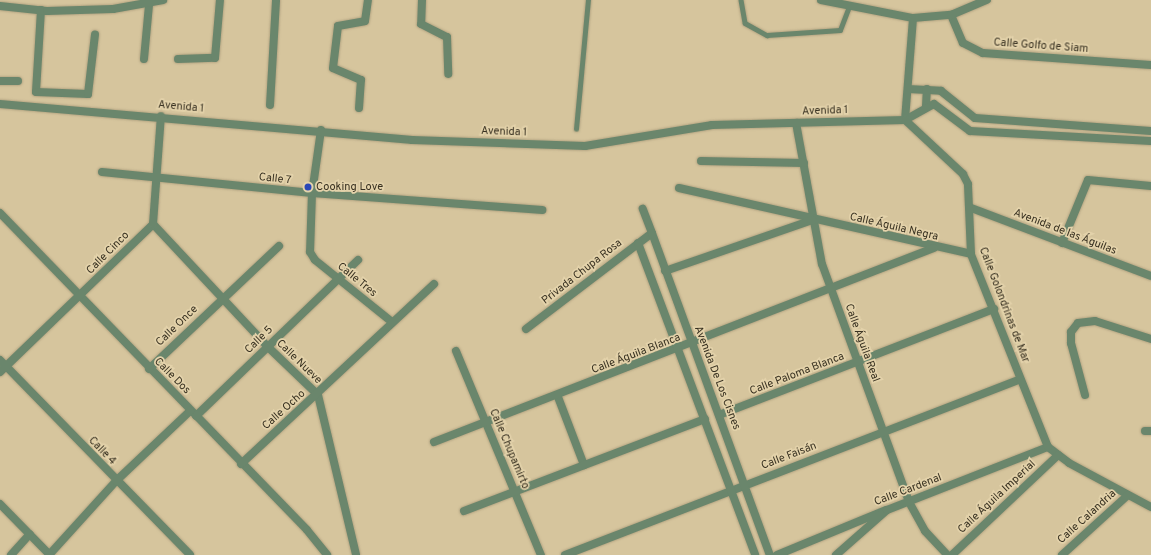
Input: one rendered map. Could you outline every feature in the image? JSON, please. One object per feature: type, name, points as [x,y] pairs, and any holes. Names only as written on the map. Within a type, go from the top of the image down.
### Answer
[{"type":"street","points":[[111,0],[113,9]]},
{"type":"street","points":[[0,6],[41,10],[113,9],[149,5],[163,0]]},
{"type":"street","points":[[178,59],[215,58],[220,0]]},
{"type":"street","points":[[270,105],[276,0]]},
{"type":"street","points":[[358,108],[361,80],[333,68],[338,26],[365,21],[368,0]]},
{"type":"street","points":[[422,0],[421,24],[447,37],[448,74]]},
{"type":"street","points":[[822,0],[913,18],[951,15],[987,0]]},
{"type":"street","points":[[144,59],[149,5]]},
{"type":"street","points":[[41,10],[36,92],[88,94],[95,34]]},
{"type":"street","name":"Calle Golfo de Siam","points":[[951,15],[963,43],[983,53],[1151,65]]},
{"type":"street","points":[[905,120],[913,18]]},
{"type":"street","points":[[0,81],[18,81]]},
{"type":"street","points":[[905,120],[926,106],[938,106],[970,131],[1046,133],[1150,141],[1150,131],[975,118],[945,93],[927,89],[908,89]]},
{"type":"street","points":[[926,106],[927,89]]},
{"type":"street","name":"Avenida 1","points":[[0,104],[161,116],[321,130],[412,140],[585,146],[712,125],[905,120]]},
{"type":"street","points":[[153,224],[161,116]]},
{"type":"street","points":[[970,131],[975,118]]},
{"type":"street","name":"Calle Golondrinas de Mar","points":[[905,120],[963,174],[968,184],[971,208],[971,254],[1048,446]]},
{"type":"street","name":"Calle Águila Real","points":[[796,123],[813,219],[831,288],[909,502],[925,531],[947,555]]},
{"type":"street","points":[[1046,133],[1047,123]]},
{"type":"street","points":[[312,193],[321,130]]},
{"type":"street","points":[[701,161],[804,163]]},
{"type":"street","name":"Calle 7","points":[[102,172],[312,193],[542,210]]},
{"type":"street","points":[[1062,243],[1088,180],[1151,186]]},
{"type":"street","name":"Calle Águila Negra","points":[[679,188],[934,248],[971,254]]},
{"type":"street","name":"Calle Tres","points":[[312,193],[310,252],[338,279],[392,322]]},
{"type":"street","name":"Avenida de las Águilas","points":[[971,208],[1151,276]]},
{"type":"street","name":"Avenida De Los Cisnes","points":[[643,209],[770,555]]},
{"type":"street","name":"Calle Dos","points":[[0,213],[242,464],[327,555]]},
{"type":"street","points":[[665,271],[813,219]]},
{"type":"street","name":"Calle Cinco","points":[[2,366],[80,297],[153,224]]},
{"type":"street","name":"Calle Nueve","points":[[153,224],[221,299],[268,347],[318,394],[356,555]]},
{"type":"street","name":"Privada Chupa Rosa","points":[[526,329],[652,233]]},
{"type":"street","points":[[638,243],[732,489],[755,555]]},
{"type":"street","name":"Calle Once","points":[[148,368],[279,246]]},
{"type":"street","name":"Calle Águila Blanca","points":[[434,442],[678,350],[934,248]]},
{"type":"street","name":"Calle 5","points":[[193,413],[268,347],[358,260]]},
{"type":"street","name":"Calle Ocho","points":[[242,464],[434,284]]},
{"type":"street","name":"Calle Paloma Blanca","points":[[719,415],[994,309]]},
{"type":"street","points":[[1085,395],[1071,332],[1086,319],[1151,339]]},
{"type":"street","name":"Calle Chupamirto","points":[[456,351],[541,555]]},
{"type":"street","name":"Calle 4","points":[[2,366],[190,555]]},
{"type":"street","name":"Calle Faisán","points":[[565,555],[732,489],[1020,379]]},
{"type":"street","points":[[558,396],[584,465]]},
{"type":"street","points":[[0,504],[49,555],[116,481],[193,413]]},
{"type":"street","points":[[464,511],[515,493],[705,419]]},
{"type":"street","points":[[1048,446],[1058,455],[1151,507]]},
{"type":"street","name":"Calle Cardenal","points":[[776,555],[1048,446]]},
{"type":"street","name":"Calle Águila Imperial","points":[[952,555],[1058,455]]},
{"type":"street","name":"Calle Calandria","points":[[1062,555],[1128,495]]},
{"type":"street","points":[[836,555],[887,510]]},
{"type":"street","points":[[11,555],[30,534]]},
{"type":"lane","points":[[576,129],[588,0]]},
{"type":"lane","points":[[741,0],[745,23],[767,35],[840,30],[849,6]]},
{"type":"place","name":"Cooking Love","points":[[308,187]]}]
